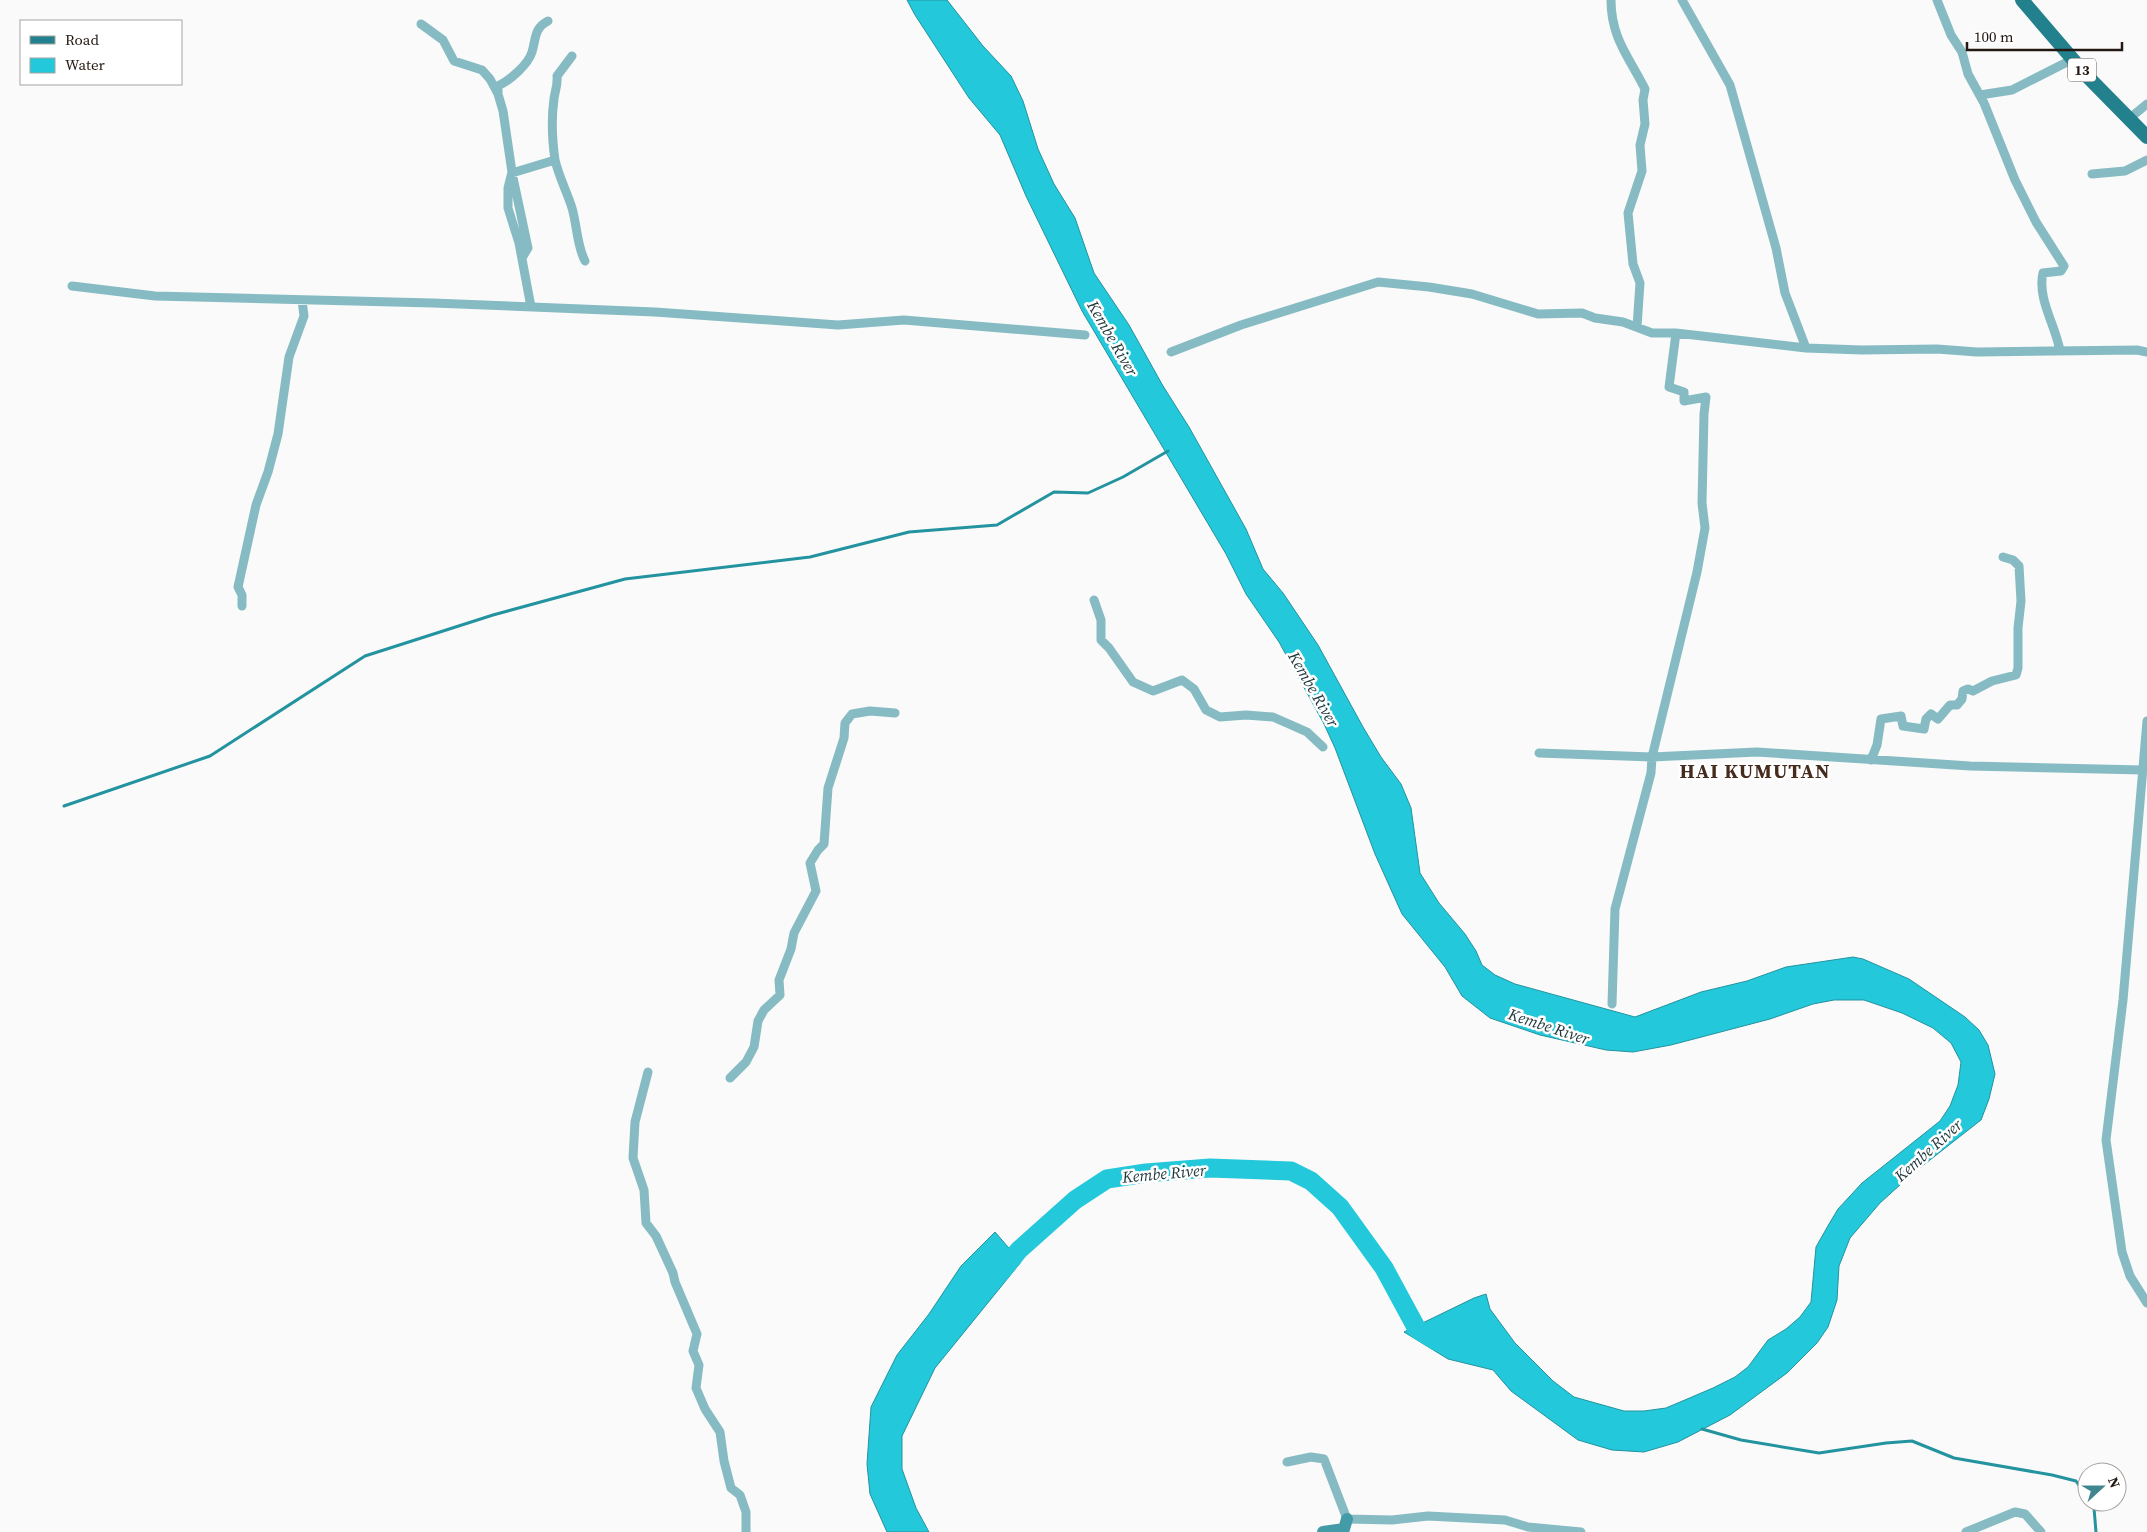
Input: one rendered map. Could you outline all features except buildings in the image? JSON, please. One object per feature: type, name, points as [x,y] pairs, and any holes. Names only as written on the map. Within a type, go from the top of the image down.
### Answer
[{"type":"main road","name":"13","points":[[2022,0],[2088,77],[2147,137]]},
{"type":"street","points":[[1611,0],[1612,23],[1617,39],[1646,88],[1643,100],[1645,124],[1640,145],[1642,171],[1628,213],[1632,264],[1640,283],[1637,327]]},
{"type":"street","points":[[1682,0],[1730,85],[1776,248],[1785,293],[1806,348]]},
{"type":"street","points":[[1937,0],[1951,35],[1962,52],[1968,74],[1980,95],[2015,180],[2036,222],[2064,266],[2061,271],[2043,273],[2041,283],[2045,302],[2058,336],[2060,351]]},
{"type":"street","points":[[498,94],[498,86],[514,77],[532,53],[532,42],[540,26],[548,21]]},
{"type":"street","points":[[421,24],[443,40],[454,61],[482,70],[490,79],[498,94],[503,112],[512,173],[508,188],[508,208],[522,258],[532,307]]},
{"type":"street","points":[[572,56],[557,76],[558,84],[554,96],[551,134],[555,160],[562,185],[572,209],[581,253],[585,261]]},
{"type":"street","points":[[1980,95],[2012,90],[2073,59]]},
{"type":"street","points":[[2130,118],[2147,104]]},
{"type":"street","points":[[512,173],[555,160]]},
{"type":"street","points":[[2092,174],[2125,171],[2147,160]]},
{"type":"street","points":[[1171,352],[1241,325],[1378,282],[1472,294],[1538,314],[1582,313],[1637,327],[1652,333],[1676,333],[1806,348],[1862,350],[1937,349],[1977,352],[2137,350],[2147,352]]},
{"type":"street","points":[[72,286],[155,296],[655,312],[838,325],[904,320],[1085,335]]},
{"type":"street","points":[[242,606],[242,595],[238,587],[256,505],[268,472],[278,434],[289,357],[304,316],[302,300]]},
{"type":"street","points":[[1612,1004],[1615,909],[1651,773],[1652,757],[1706,528],[1702,503],[1706,396],[1684,401],[1684,392],[1670,387],[1676,333]]},
{"type":"street","points":[[1871,760],[1877,745],[1881,718],[1901,716],[1903,726],[1924,729],[1926,719],[1931,714],[1938,719],[1950,705],[1957,705],[1962,699],[1963,691],[1968,689],[1974,691],[1992,681],[2016,675],[2018,668],[2018,628],[2021,601],[2020,566],[2013,560],[2003,557]]},
{"type":"street","points":[[1094,600],[1101,620],[1101,640],[1109,648],[1133,682],[1153,690],[1182,680],[1194,689],[1206,710],[1220,717],[1246,715],[1274,717],[1307,732],[1323,747]]},
{"type":"street","points":[[730,1078],[746,1062],[754,1047],[758,1021],[764,1010],[780,995],[779,980],[791,948],[794,933],[816,891],[810,863],[824,844],[828,788],[844,738],[845,723],[852,714],[870,711],[895,713]]},
{"type":"street","points":[[2147,721],[2123,1000],[2106,1140],[2122,1252],[2130,1276],[2147,1303]]},
{"type":"street","points":[[1539,753],[1652,757],[1757,752],[1970,766],[2143,770]]},
{"type":"street","points":[[648,1072],[635,1122],[633,1158],[644,1190],[646,1223],[656,1236],[697,1334],[693,1351],[699,1365],[696,1388],[705,1409],[720,1432],[730,1488],[740,1495],[746,1512],[746,1532]]},
{"type":"street","points":[[1287,1462],[1311,1457],[1324,1458],[1347,1519],[1344,1529],[1323,1532]]},
{"type":"street","points":[[1966,1532],[2015,1512],[2025,1514],[2041,1532]]},
{"type":"street","points":[[1347,1519],[1392,1520],[1428,1516],[1505,1520],[1528,1527],[1581,1532]]},
{"type":"water","points":[[907,0],[947,0],[983,46],[1011,76],[1023,101],[1038,149],[1054,184],[1075,218],[1094,273],[1129,325],[1163,386],[1189,427],[1246,529],[1263,569],[1283,593],[1318,645],[1363,727],[1381,757],[1401,784],[1411,808],[1420,873],[1439,903],[1465,934],[1482,965],[1495,975],[1515,984],[1635,1017],[1701,992],[1747,981],[1786,967],[1853,957],[1863,959],[1909,979],[1965,1017],[1979,1030],[1988,1045],[1995,1074],[1989,1099],[1981,1120],[1912,1174],[1880,1203],[1850,1238],[1839,1266],[1837,1300],[1828,1327],[1817,1343],[1787,1373],[1730,1415],[1678,1442],[1644,1452],[1612,1450],[1578,1440],[1511,1391],[1493,1370],[1448,1359],[1404,1332],[1486,1294],[1490,1309],[1515,1343],[1553,1381],[1574,1397],[1624,1411],[1644,1411],[1666,1408],[1735,1377],[1748,1367],[1768,1340],[1786,1329],[1800,1317],[1811,1302],[1816,1247],[1838,1209],[1862,1183],[1940,1121],[1950,1106],[1958,1085],[1961,1062],[1951,1043],[1933,1028],[1902,1013],[1864,1000],[1834,1000],[1813,1004],[1770,1019],[1671,1045],[1633,1052],[1606,1050],[1540,1035],[1490,1018],[1462,996],[1445,967],[1402,914],[1375,854],[1324,724],[1279,642],[1246,594],[1226,554],[1082,311],[1026,196],[1000,135],[969,98]]},
{"type":"water","points":[[995,1232],[1021,1262],[935,1368],[902,1436],[902,1469],[916,1508],[929,1532],[887,1532],[870,1494],[867,1464],[871,1407],[897,1355],[929,1314],[961,1266]]},
{"type":"waterway","points":[[64,806],[210,756],[365,656],[493,615],[625,579],[810,557],[909,532],[997,525],[1054,492],[1088,493],[1123,477],[1168,451]]},
{"type":"waterway","name":"Kembe River","points":[[999,1274],[1019,1250],[1075,1200],[1107,1179],[1146,1173],[1210,1168],[1291,1171],[1311,1181],[1340,1207],[1384,1268],[1417,1329],[1436,1341]]},
{"type":"waterway","points":[[1702,1429],[1741,1440],[1819,1453],[1912,1441],[1954,1458],[2052,1475],[2077,1482]]},
{"type":"waterway","points":[[2094,1512],[2096,1532]]},
{"type":"district","name":"HAI KUMUTAN","points":[[1755,771]]}]
